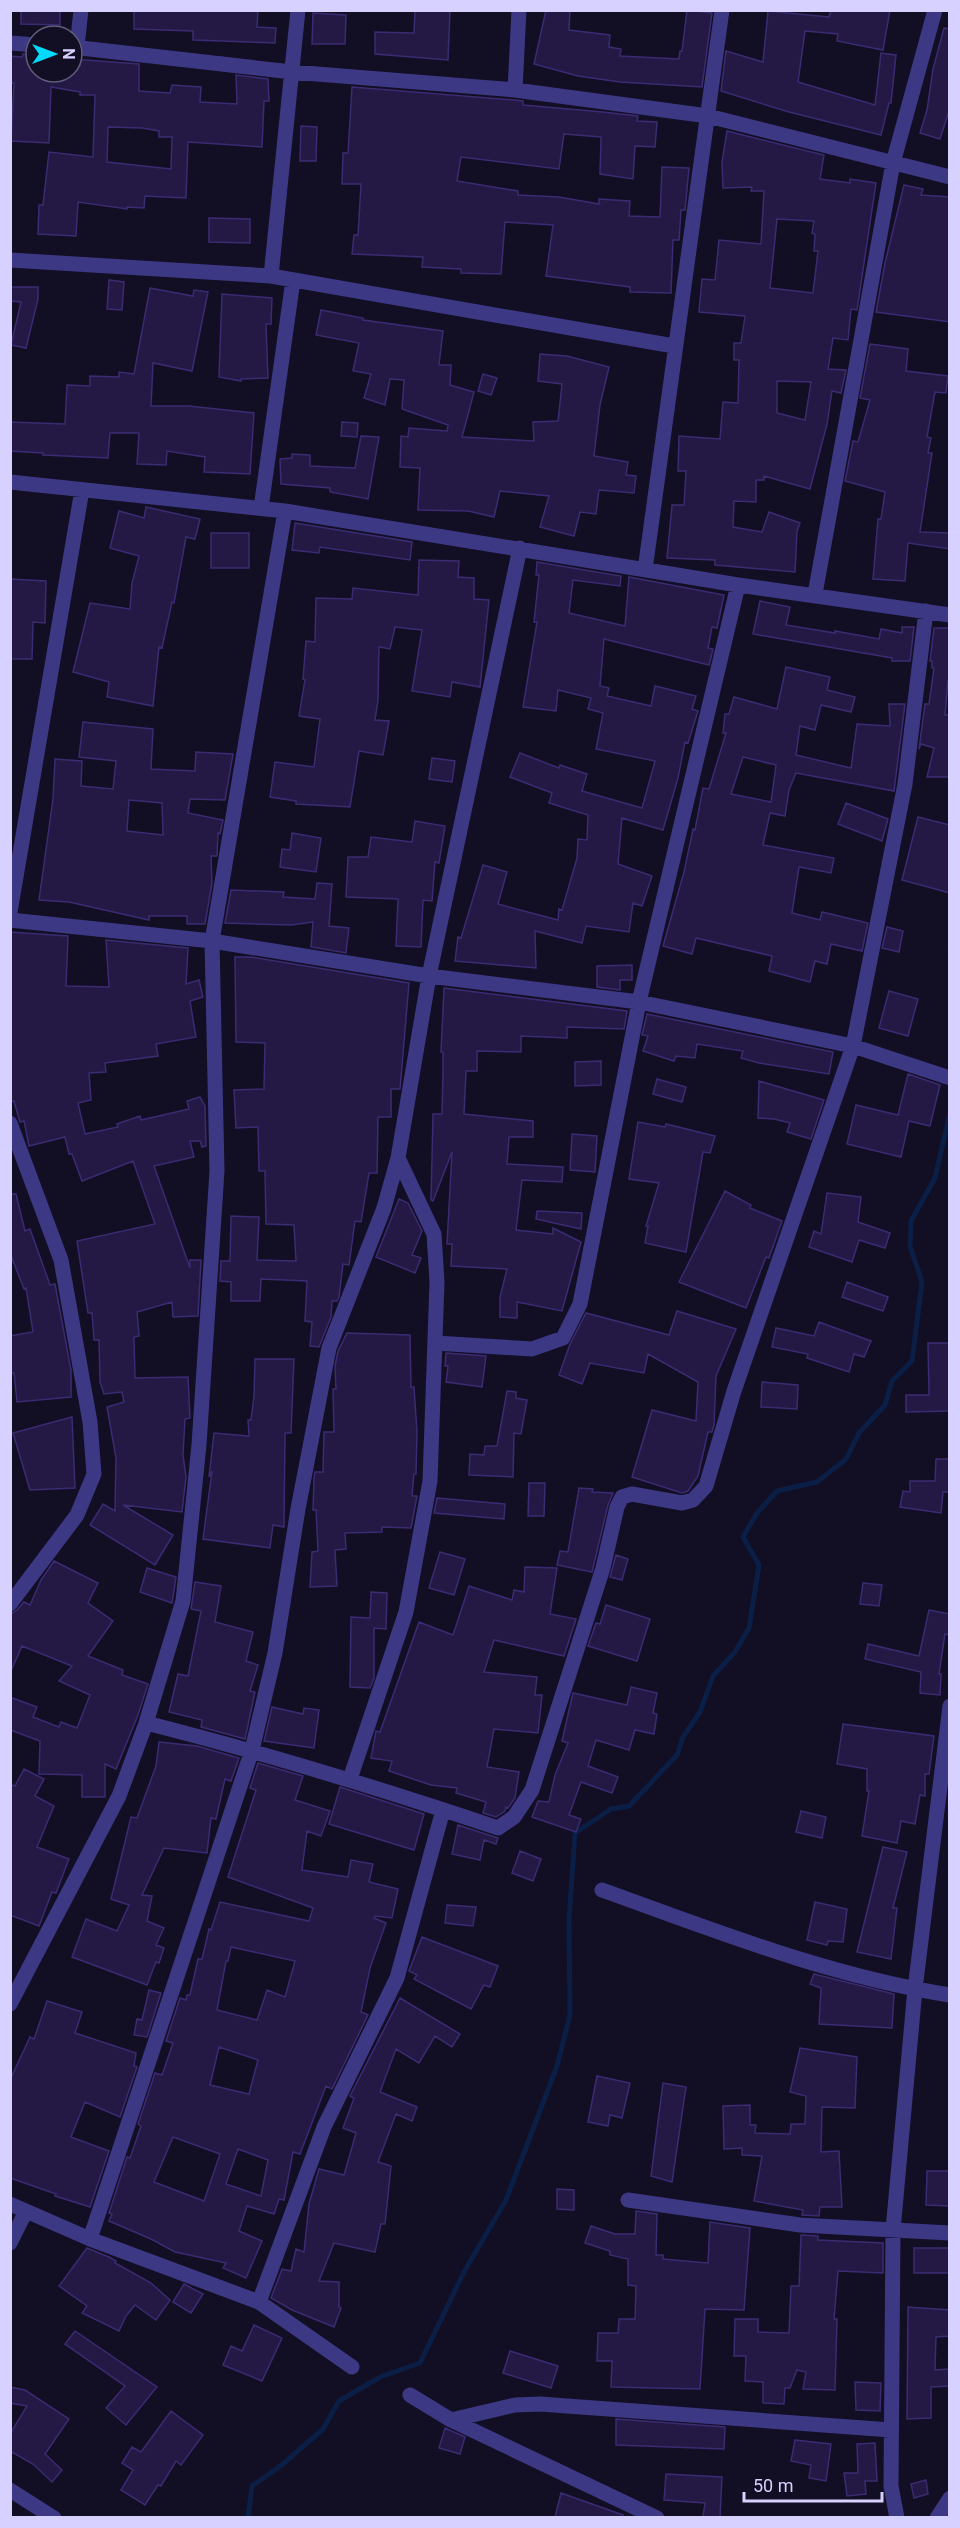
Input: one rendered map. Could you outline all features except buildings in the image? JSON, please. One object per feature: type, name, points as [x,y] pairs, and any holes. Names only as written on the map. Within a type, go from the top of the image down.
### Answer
[{"type":"street","points":[[271,276],[298,10]]},
{"type":"street","points":[[515,90],[519,10]]},
{"type":"street","points":[[645,570],[722,10]]},
{"type":"street","points":[[815,594],[893,162],[934,10]]},
{"type":"street","points":[[84,48],[291,72],[515,90],[708,116],[950,177]]},
{"type":"street","points":[[10,260],[271,276],[674,346]]},
{"type":"street","points":[[261,508],[293,280]]},
{"type":"street","points":[[10,482],[285,511],[738,585],[815,594],[950,615]]},
{"type":"street","points":[[10,912],[82,490]]},
{"type":"street","points":[[10,2004],[119,1796],[146,1723],[183,1601],[199,1445],[217,1171],[212,941],[285,511]]},
{"type":"street","points":[[90,2239],[252,1750],[275,1653],[298,1509],[329,1348],[384,1208],[398,1158],[429,976],[520,548]]},
{"type":"street","points":[[435,1342],[532,1349],[563,1338],[580,1304],[639,1002],[738,585]]},
{"type":"street","points":[[146,1723],[252,1750],[350,1779],[498,1828],[514,1817],[532,1790],[603,1568],[617,1507],[622,1497],[632,1494],[682,1503],[693,1500],[706,1486],[734,1391],[852,1046],[905,784],[926,611]]},
{"type":"street","points":[[10,920],[212,941],[429,976],[639,1002],[852,1046],[950,1078]]},
{"type":"street","points":[[10,1123],[61,1260],[90,1422],[94,1474],[77,1515],[10,1604]]},
{"type":"street","points":[[350,1779],[406,1612],[430,1481],[437,1282],[434,1233],[398,1158]]},
{"type":"street","points":[[897,2517],[891,2486],[893,2230],[915,1989],[944,1785],[950,1706]]},
{"type":"street","points":[[259,2302],[324,2127],[398,1978],[443,1810]]},
{"type":"street","points":[[602,1890],[782,1955],[915,1989],[950,1995]]},
{"type":"street","points":[[628,2200],[800,2225],[950,2233]]},
{"type":"street","points":[[10,2204],[90,2239],[259,2302],[352,2367]]},
{"type":"street","points":[[10,2243],[26,2211]]},
{"type":"street","points":[[410,2395],[452,2420],[657,2517]]},
{"type":"street","points":[[452,2420],[515,2405],[540,2404],[891,2430]]},
{"type":"street","points":[[10,2490],[54,2517]]},
{"type":"street","points":[[937,2517],[950,2498]]},
{"type":"waterway","points":[[248,2518],[252,2486],[283,2464],[323,2429],[339,2401],[380,2377],[420,2363],[464,2272],[506,2200],[557,2066],[570,2015],[569,1920],[575,1833],[611,1809],[629,1806],[677,1755],[683,1737],[700,1712],[713,1676],[735,1652],[749,1628],[759,1565],[743,1537],[757,1513],[777,1491],[817,1482],[846,1459],[859,1433],[885,1405],[892,1381],[912,1361],[922,1282],[910,1246],[911,1221],[935,1178],[950,1113]]}]
